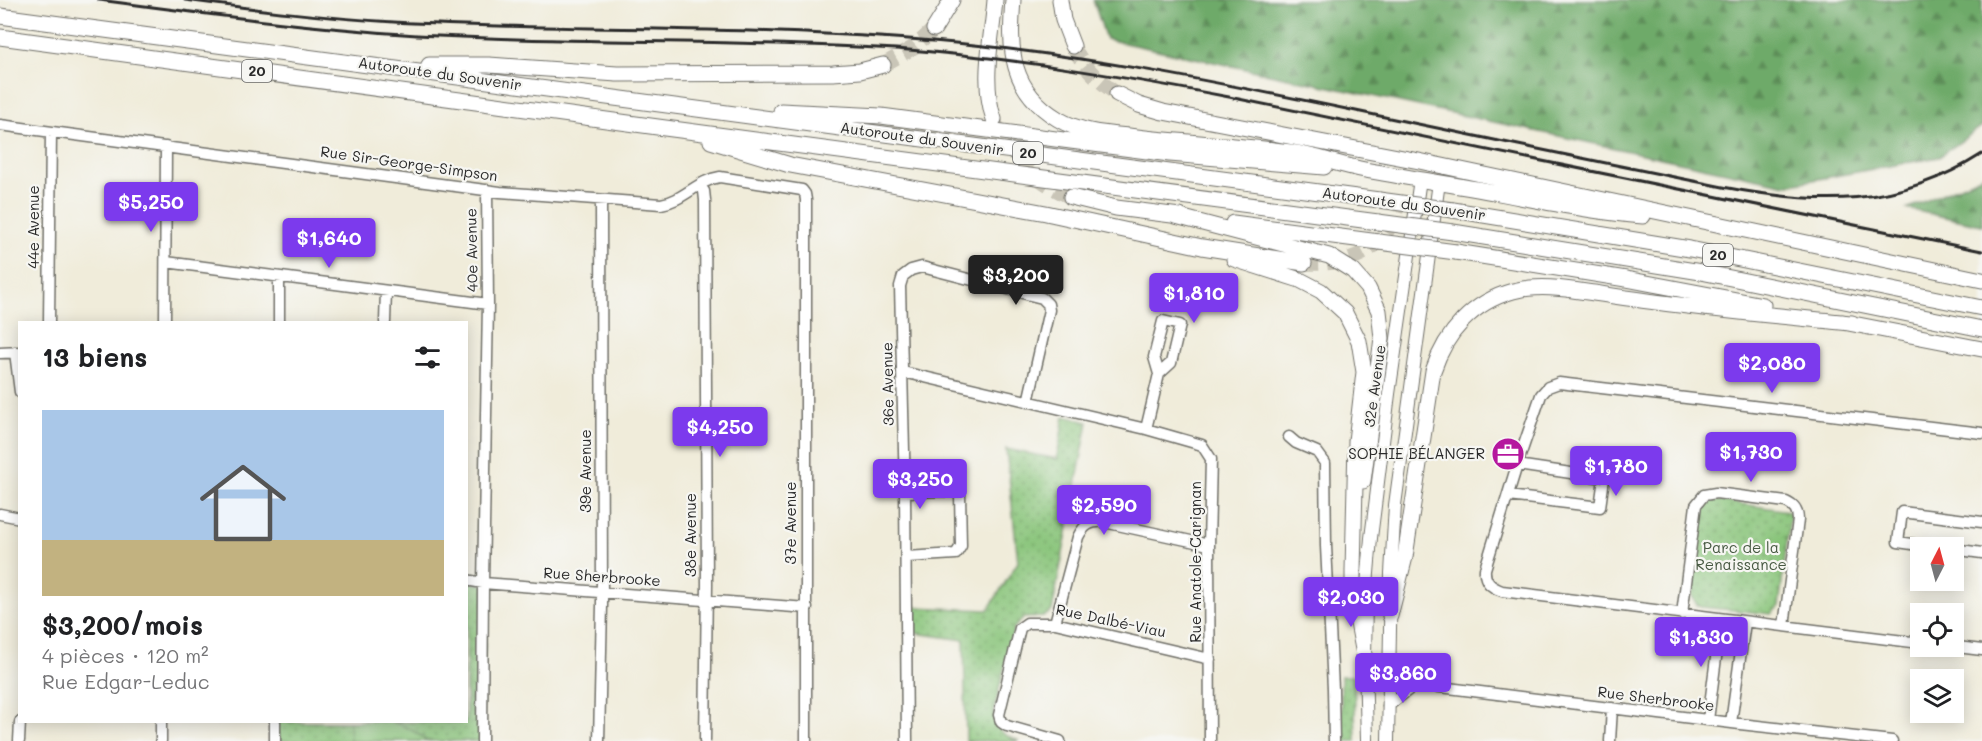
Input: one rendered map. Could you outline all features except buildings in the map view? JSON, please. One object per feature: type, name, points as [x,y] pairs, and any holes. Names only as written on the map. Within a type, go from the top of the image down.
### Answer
[{"type":"highway","points":[[934,29],[952,0]]},
{"type":"highway","points":[[994,119],[988,87],[995,0]]},
{"type":"highway","points":[[1060,0],[1063,20],[1073,46]]},
{"type":"highway","points":[[1012,5],[1011,52],[1020,79],[1040,105],[1068,124],[1111,134],[1291,152],[1365,170],[1401,183],[1420,179],[1599,212],[1699,222]]},
{"type":"highway","name":"Autoroute du Souvenir","points":[[0,16],[1453,210],[1690,249],[1982,308]]},
{"type":"highway","name":"Autoroute du Souvenir","points":[[0,36],[665,128],[1453,232],[1701,272],[1982,329]]},
{"type":"highway","points":[[375,66],[489,65],[617,74],[833,73],[860,71],[883,65]]},
{"type":"highway","points":[[1117,94],[1139,105],[1163,112],[1603,199],[1699,222],[1982,280]]},
{"type":"highway","points":[[676,106],[881,116],[1170,154],[1365,170]]},
{"type":"highway","points":[[665,128],[790,165],[1046,213],[1202,247],[1304,263]]},
{"type":"highway","points":[[1071,197],[1116,208],[1456,252],[1637,281],[1982,349]]},
{"type":"highway","points":[[1172,215],[1329,256],[1353,271],[1372,294],[1379,311],[1382,338],[1352,558]]},
{"type":"highway","points":[[1202,247],[1307,282],[1334,301],[1353,326],[1361,348],[1364,372],[1356,441],[1353,596],[1365,660]]},
{"type":"highway","points":[[1390,616],[1405,557],[1433,371],[1443,346],[1453,331],[1469,314],[1485,303],[1503,294],[1524,289],[1554,287],[1672,304],[1852,323]]},
{"type":"main road","name":"32e Avenue","points":[[1367,741],[1366,597],[1374,516],[1420,179]]},
{"type":"main road","points":[[1388,741],[1395,505],[1438,182]]},
{"type":"street","name":"Rue Sir-George-Simpson","points":[[0,125],[487,190],[667,204],[710,179],[723,177],[800,190],[806,196]]},
{"type":"street","name":"44e Avenue","points":[[49,321],[51,132]]},
{"type":"street","points":[[165,147],[165,321]]},
{"type":"street","name":"38e Avenue","points":[[700,186],[704,191],[705,200],[705,741]]},
{"type":"street","name":"40e Avenue","points":[[482,741],[488,304],[487,190]]},
{"type":"street","name":"37e Avenue","points":[[806,196],[806,741]]},
{"type":"street","name":"39e Avenue","points":[[599,741],[602,592],[601,200]]},
{"type":"street","points":[[166,262],[488,304]]},
{"type":"street","name":"36e Avenue","points":[[907,741],[905,492],[900,286],[903,276],[911,270],[922,267],[1042,298],[1048,304],[1049,310],[1028,402]]},
{"type":"street","points":[[279,277],[279,321]]},
{"type":"street","points":[[385,321],[386,291]]},
{"type":"street","points":[[0,353],[17,352]]},
{"type":"street","name":"Rue Anatole-Carignan","points":[[903,372],[1146,429],[1202,445],[1208,450],[1211,459],[1210,741]]},
{"type":"street","points":[[1146,429],[1159,374]]},
{"type":"street","points":[[1910,642],[1502,591],[1492,587],[1486,581],[1485,569],[1541,395],[1548,387],[1559,383],[1982,433]]},
{"type":"street","points":[[1289,437],[1321,455],[1325,463],[1334,741]]},
{"type":"street","points":[[1508,496],[1600,507],[1604,478],[1517,465]]},
{"type":"street","points":[[905,492],[952,491],[960,495],[961,505],[961,546],[956,554],[906,557]]},
{"type":"street","points":[[1682,614],[1696,505],[1704,495],[1716,493],[1786,502],[1794,506],[1798,520],[1784,626]]},
{"type":"street","points":[[1910,544],[1898,542],[1902,512],[1982,522]]},
{"type":"street","points":[[0,514],[18,518]]},
{"type":"street","points":[[1055,623],[1078,537],[1082,528],[1092,521],[1209,545]]},
{"type":"street","points":[[1964,551],[1982,553]]},
{"type":"street","name":"Rue Sherbrooke","points":[[468,580],[807,608]]},
{"type":"street","points":[[1708,720],[1721,619]]},
{"type":"street","points":[[1731,723],[1745,621]]},
{"type":"street","name":"Rue Dalbé-Viau","points":[[1060,741],[1007,726],[999,715],[1020,628],[1027,623],[1055,623],[1210,659]]},
{"type":"street","points":[[1964,648],[1982,650]]},
{"type":"street","name":"Rue Sherbrooke","points":[[1389,667],[1399,676],[1416,684],[1892,741]]},
{"type":"street","points":[[1388,706],[1416,684]]},
{"type":"street","points":[[1610,741],[1612,708]]},
{"type":"street","points":[[19,741],[20,723]]},
{"type":"street","points":[[161,723],[161,741]]},
{"type":"street","points":[[275,723],[275,741]]},
{"type":"green space","points":[[1093,0],[1982,0],[1982,126],[1939,157],[1786,185],[1106,39]]},
{"type":"green space","points":[[1982,175],[1982,225],[1907,209],[1978,178]]},
{"type":"green space","points":[[1064,416],[1088,422],[1052,611],[1043,617],[1023,618],[1014,628],[994,710],[995,721],[1000,730],[1020,741],[966,741],[964,640],[915,633],[914,607],[988,610],[1018,562],[1006,449],[1057,459]]},
{"type":"green space","name":"Parc de la Renaissance","points":[[1714,500],[1789,511],[1779,606],[1771,614],[1702,607],[1697,605],[1692,596],[1703,506],[1706,501]]},
{"type":"green space","points":[[468,581],[487,586],[481,741],[276,741],[276,723],[468,723]]},
{"type":"green space","points":[[1341,676],[1354,676],[1356,741],[1342,741]]},
{"type":"green space","points":[[349,723],[395,723],[417,733],[427,741],[350,741]]},
{"type":"tunnel","points":[[883,65],[914,47],[934,29]]},
{"type":"tunnel","points":[[1073,46],[1092,73],[1117,94]]},
{"type":"tunnel","points":[[995,122],[1008,146],[1026,167],[1047,184],[1071,197]]},
{"type":"tunnel","points":[[1304,263],[1341,261],[1370,249],[1390,226],[1400,191]]},
{"type":"railway","points":[[99,0],[297,25],[417,35],[536,40],[836,46],[938,52],[1022,62],[1229,97],[1982,251]]},
{"type":"railway","points":[[185,0],[315,16],[394,22],[799,33],[986,46],[1198,79],[1723,187],[1791,197],[1856,198],[1888,193],[1951,172],[1982,154]]},
{"type":"place","name":"SOPHIE BÉLANGER","points":[[1508,454]]}]
